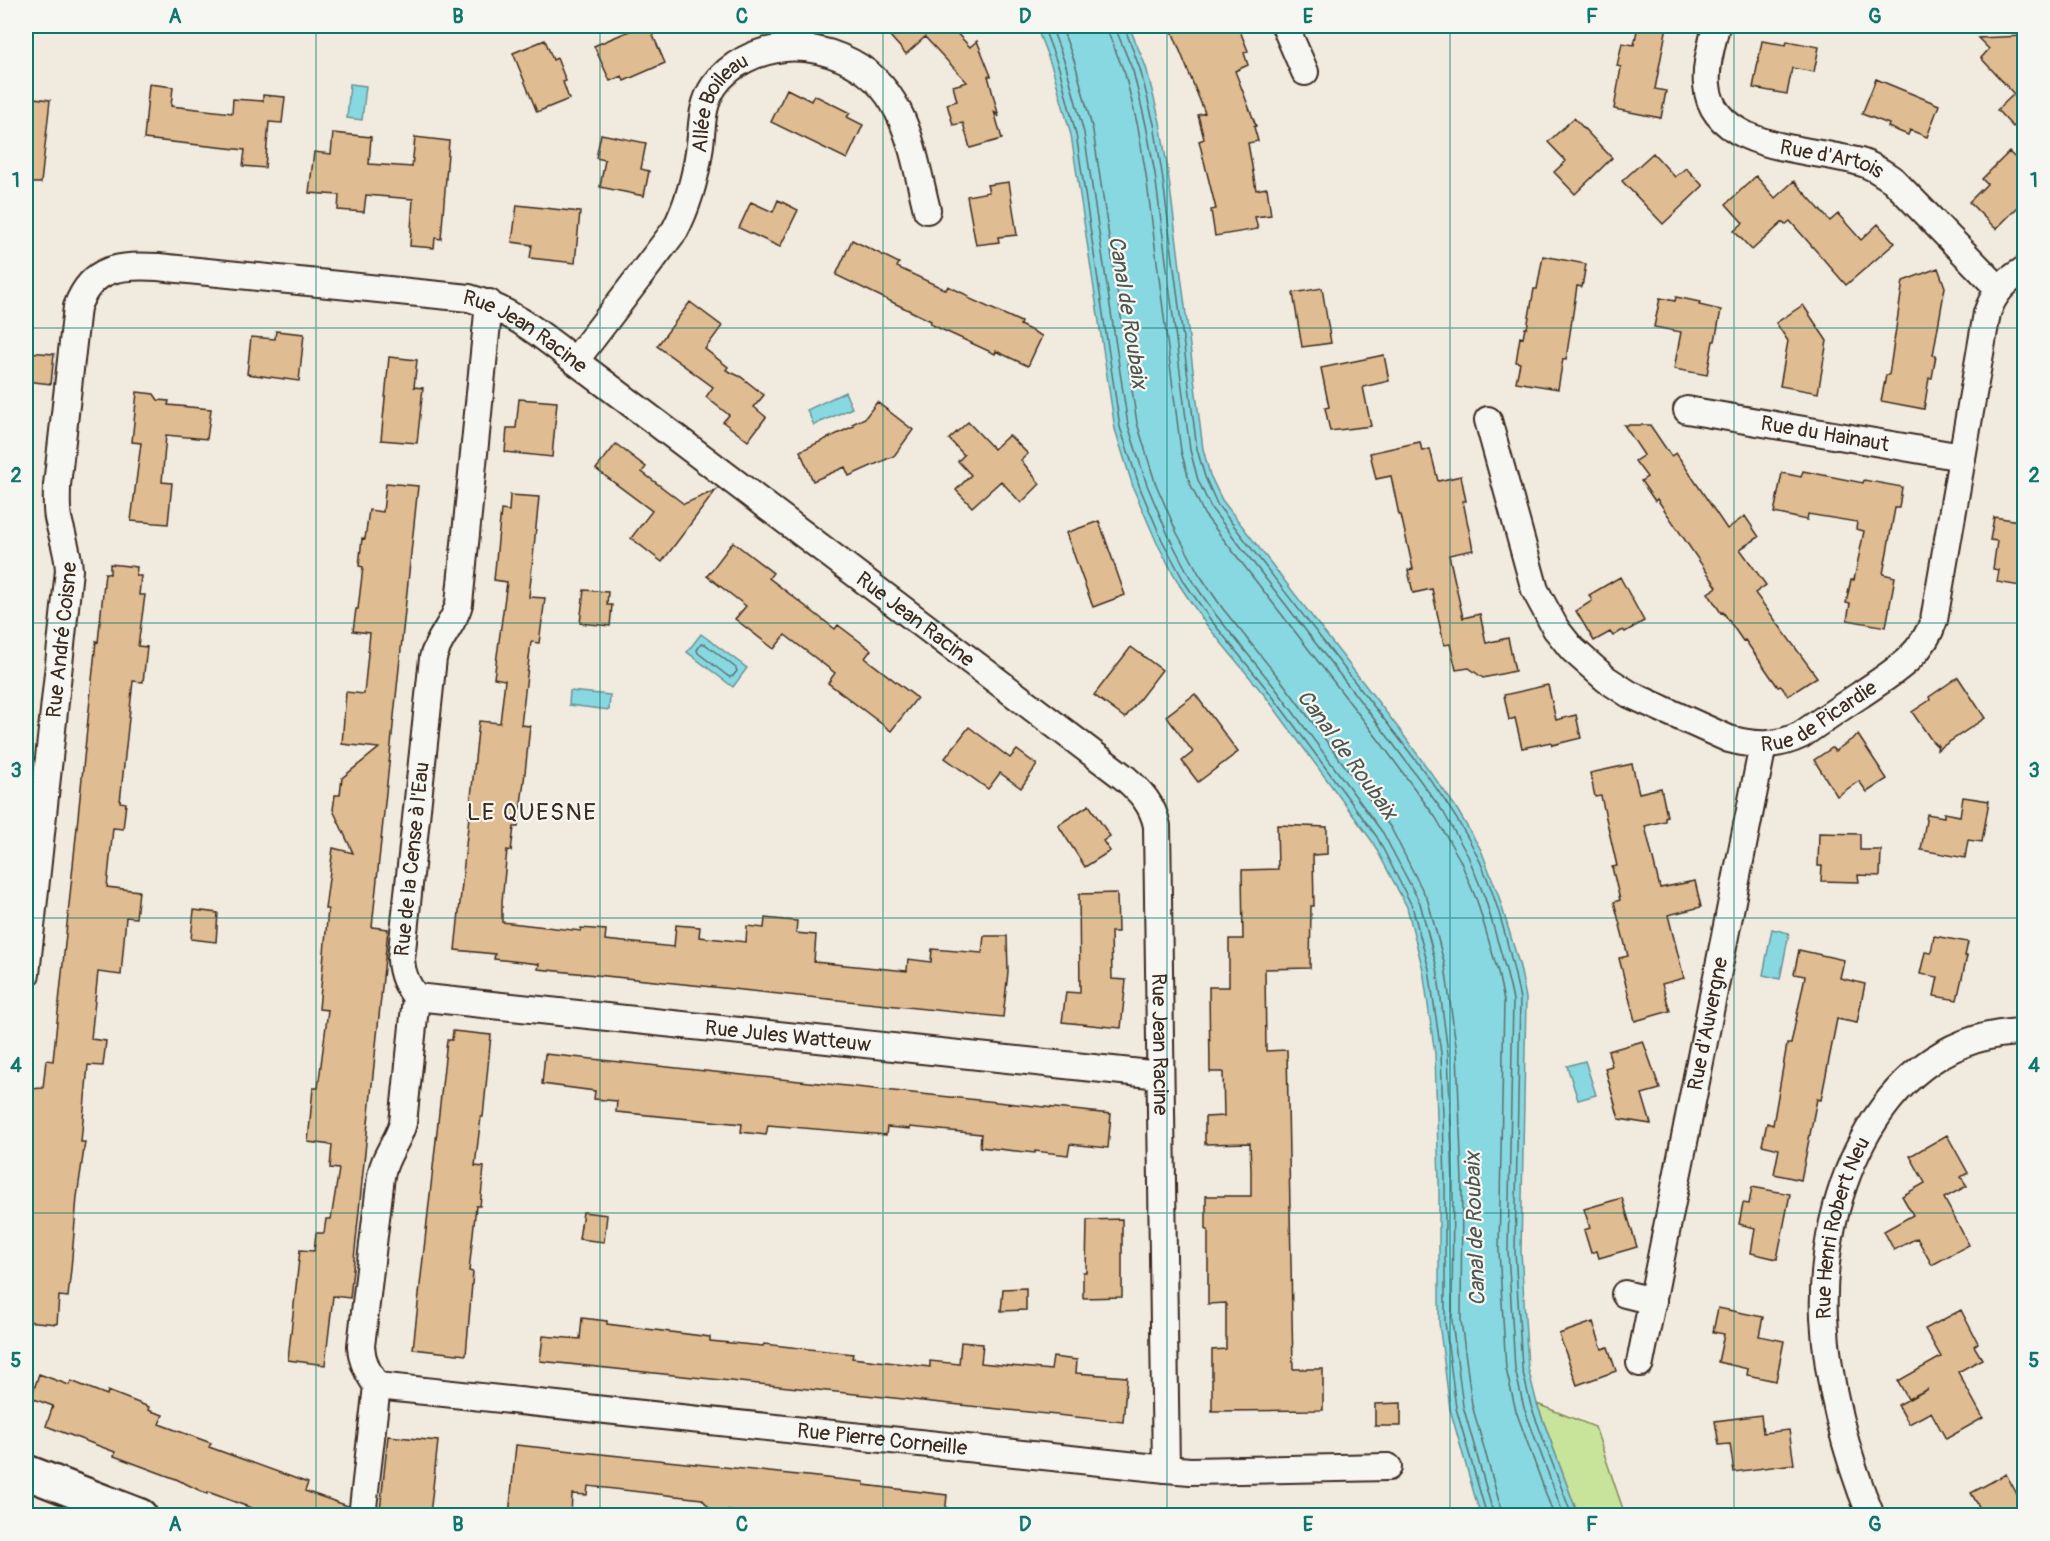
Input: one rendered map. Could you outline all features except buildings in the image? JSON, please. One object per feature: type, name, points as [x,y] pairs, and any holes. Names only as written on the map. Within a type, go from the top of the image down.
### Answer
[{"type":"street","points":[[1285,26],[1305,72]]},
{"type":"street","name":"Rue d'Artois","points":[[1716,26],[1707,83],[1709,98],[1728,124],[1746,136],[1761,141],[1857,161],[1881,172],[1893,180],[1999,289]]},
{"type":"street","name":"Allée Boileau","points":[[576,361],[675,230],[692,189],[700,148],[701,118],[708,97],[723,75],[732,67],[755,55],[780,48],[808,47],[847,60],[871,75],[886,92],[908,131],[927,210]]},
{"type":"street","name":"Rue Jean Racine","points":[[77,307],[81,295],[97,277],[108,270],[124,266],[470,298],[489,303],[518,318],[576,361],[1125,778],[1144,795],[1153,810],[1157,826],[1166,1469]]},
{"type":"street","name":"Rue de Picardie","points":[[1488,420],[1535,590],[1556,629],[1572,649],[1606,679],[1629,694],[1729,739],[1746,744],[1777,744],[1801,735],[1902,667],[1923,644],[1934,620],[1987,313],[1999,289],[2012,277],[2025,270]]},
{"type":"street","name":"Rue de la Cense à l'Eau","points":[[416,997],[406,983],[401,960],[433,658],[459,604],[489,303]]},
{"type":"street","name":"Rue André Coisne","points":[[26,974],[69,570],[69,555],[58,519],[56,503],[77,307]]},
{"type":"street","name":"Rue du Hainaut","points":[[1688,410],[1962,457]]},
{"type":"street","name":"Rue d'Auvergne","points":[[1640,1363],[1763,745]]},
{"type":"street","points":[[362,1515],[377,1386],[366,1371],[361,1357],[361,1346],[381,1176],[386,1156],[400,1133],[403,1123],[416,997]]},
{"type":"street","name":"Rue Jules Watteuw","points":[[416,997],[1160,1075]]},
{"type":"street","name":"Rue Henri Robert Neu","points":[[1871,1515],[1846,1440],[1830,1375],[1826,1348],[1825,1270],[1834,1214],[1853,1162],[1870,1125],[1912,1076],[1926,1064],[1961,1044],[2005,1032],[2025,1032]]},
{"type":"street","points":[[1625,1294],[1653,1301]]},
{"type":"street","name":"Rue Pierre Corneille","points":[[377,1386],[1166,1469],[1388,1467]]},
{"type":"street","points":[[26,1472],[140,1515]]},
{"type":"green space","points":[[1537,1404],[1595,1427],[1625,1515],[1578,1515]]},
{"type":"water","name":"Canal de Roubaix","points":[[1036,26],[1129,26],[1146,67],[1160,122],[1203,449],[1210,475],[1222,500],[1399,729],[1455,806],[1481,850],[1498,894],[1520,967],[1526,998],[1521,1251],[1528,1368],[1537,1404],[1578,1515],[1482,1515],[1477,1504],[1450,1409],[1439,1322],[1439,1182],[1435,1054],[1423,970],[1407,907],[1372,841],[1266,697],[1205,623],[1180,586],[1157,543],[1134,490],[1115,429],[1071,135],[1053,70]]},
{"type":"water","points":[[350,84],[366,86],[362,120],[347,118]]},
{"type":"water","points":[[845,392],[852,408],[814,425],[807,410]]},
{"type":"water","points":[[701,634],[747,668],[733,687],[687,652]]},
{"type":"water","points":[[570,691],[610,695],[609,710],[569,705]]},
{"type":"water","points":[[1772,929],[1789,933],[1780,979],[1763,975]]},
{"type":"water","points":[[1585,1061],[1596,1095],[1578,1100],[1567,1066]]},
{"type":"district","name":"LE QUESNE","points":[[532,812]]}]
